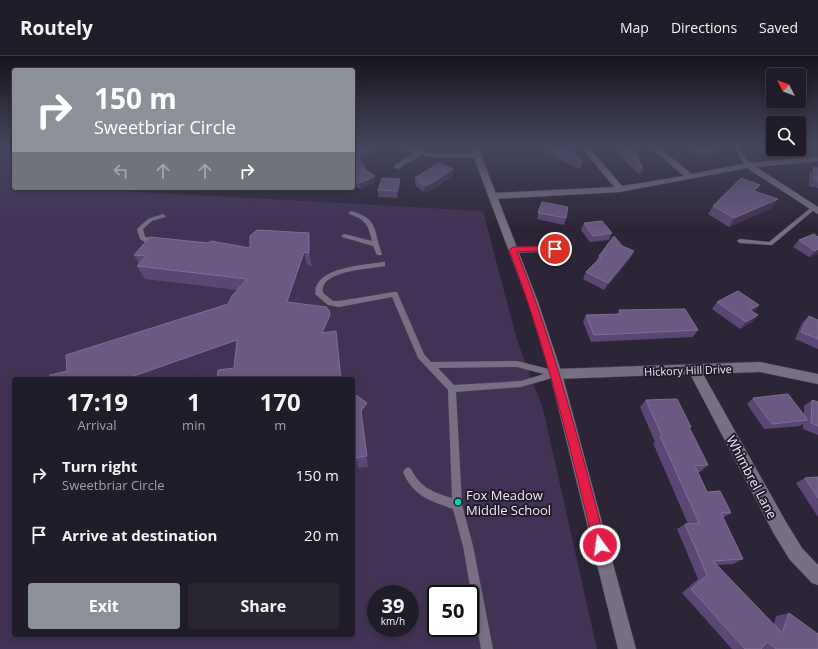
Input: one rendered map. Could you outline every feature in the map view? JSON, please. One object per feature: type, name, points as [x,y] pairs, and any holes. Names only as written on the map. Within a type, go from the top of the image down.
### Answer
[{"type":"street","points":[[484,175],[533,302],[556,374],[626,649]]},
{"type":"street","points":[[608,175],[620,189]]},
{"type":"street","points":[[493,196],[620,189],[701,175]]},
{"type":"street","points":[[763,175],[816,210]]},
{"type":"street","points":[[513,250],[555,249]]},
{"type":"street","name":"Hickory Hill Drive","points":[[556,374],[760,367],[785,370],[818,380]]},
{"type":"street","name":"Whimbrel Lane","points":[[694,370],[780,528],[796,554],[818,577]]},
{"type":"lane","points":[[740,241],[770,244],[816,210]]},
{"type":"lane","points":[[351,213],[366,219],[370,224],[375,235],[374,244],[379,254]]},
{"type":"lane","points":[[159,239],[146,240],[142,238],[140,229],[150,220],[163,216]]},
{"type":"lane","points":[[344,236],[374,244]]},
{"type":"lane","points":[[383,264],[338,273],[326,277],[320,282],[318,289],[319,294],[331,303],[339,304],[394,294],[421,356],[452,389],[457,505],[468,546],[487,649]]},
{"type":"lane","points":[[430,365],[517,364],[556,374]]},
{"type":"lane","points":[[452,389],[521,384],[556,374]]},
{"type":"lane","points":[[408,472],[418,490],[427,495],[457,505]]},
{"type":"shaded area","name":"Fox Meadow Middle School","points":[[0,175],[12,175],[12,190],[105,190],[483,211],[517,340],[543,409],[597,649],[0,649]]},
{"type":"building","points":[[355,175],[375,176],[359,183],[355,180]]},
{"type":"building","points":[[420,175],[444,175],[424,186],[415,178]]},
{"type":"building","points":[[814,175],[818,175],[818,181],[814,180]]},
{"type":"building","points":[[382,178],[400,179],[397,191],[378,190]]},
{"type":"building","points":[[741,178],[760,185],[754,191],[778,199],[734,218],[713,206]]},
{"type":"building","points":[[542,202],[568,207],[566,218],[538,213]]},
{"type":"building","points":[[602,221],[612,233],[593,236],[584,223]]},
{"type":"building","points":[[257,230],[309,233],[309,253],[304,252],[287,302],[326,307],[329,310],[330,315],[322,333],[336,331],[341,377],[217,377],[218,370],[234,368],[237,340],[131,377],[50,377],[50,375],[67,371],[66,355],[228,304],[232,296],[247,279],[137,266],[146,256],[134,255],[150,237],[208,243],[211,241],[250,248],[250,236]]},
{"type":"building","points":[[814,234],[818,237],[818,249],[815,251],[799,240]]},
{"type":"building","points":[[614,236],[622,246],[634,251],[608,283],[586,272],[601,257],[599,256]]},
{"type":"building","points":[[738,291],[759,305],[750,310],[758,315],[746,322],[717,302]]},
{"type":"building","points":[[685,309],[698,330],[594,335],[586,315],[621,314],[619,310]]},
{"type":"building","points":[[809,316],[818,320],[818,339],[801,332]]},
{"type":"building","points":[[355,394],[367,403],[361,411],[367,456],[355,458]]},
{"type":"building","points":[[788,394],[808,420],[772,424],[753,398]]},
{"type":"building","points":[[677,399],[708,465],[695,466],[707,492],[720,491],[731,513],[721,513],[743,559],[713,561],[782,633],[789,613],[818,634],[818,649],[776,649],[767,642],[761,649],[745,649],[691,589],[707,575],[685,524],[699,523],[660,436],[662,436],[646,400]]},
{"type":"building","points":[[812,400],[818,402],[818,426],[811,423]]},
{"type":"building","points":[[818,477],[818,498],[805,478]]},
{"type":"place","name":"Fox Meadow Middle School","points":[[458,502]]},
{"type":"route","points":[[555,249],[513,250],[533,302],[556,374],[600,545]]}]
